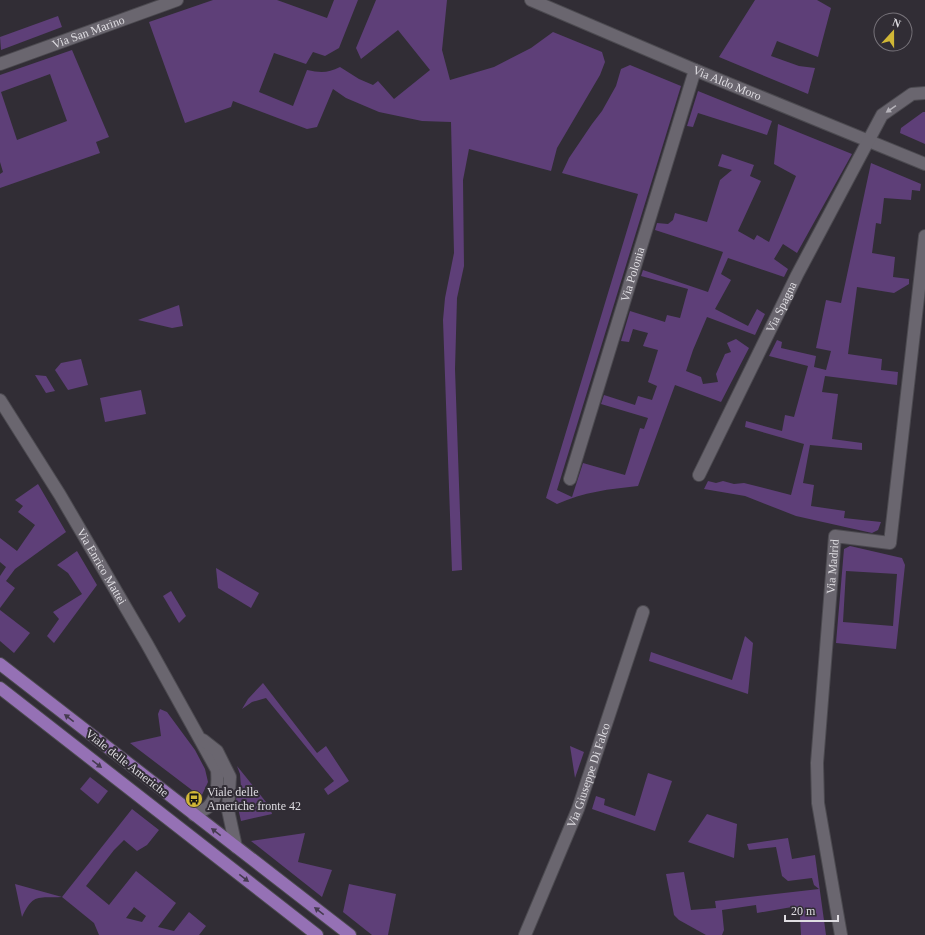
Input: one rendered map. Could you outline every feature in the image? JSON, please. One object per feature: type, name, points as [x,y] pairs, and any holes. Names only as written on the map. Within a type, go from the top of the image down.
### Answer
[{"type":"main road","name":"Viale delle Americhe","points":[[0,664],[350,935]]},
{"type":"main road","name":"Viale delle Americhe","points":[[0,688],[318,935]]},
{"type":"street","name":"Via San Marino","points":[[0,64],[177,0]]},
{"type":"street","name":"Via Aldo Moro","points":[[531,0],[695,70],[925,164]]},
{"type":"street","name":"Via Polonia","points":[[570,479],[695,70]]},
{"type":"street","name":"Via Spagna","points":[[699,475],[797,275],[882,115],[912,94],[925,93]]},
{"type":"street","name":"Via Madrid","points":[[841,935],[818,802],[817,763],[835,536],[890,543],[925,236]]},
{"type":"street","name":"Via Enrico Mattei","points":[[0,400],[60,495],[217,770],[218,787],[213,800],[208,807],[194,815]]},
{"type":"street","name":"Via Giuseppe Di Falco","points":[[524,935],[578,809],[643,612]]},
{"type":"street","points":[[198,736],[217,751],[230,777],[228,810],[236,847]]},
{"type":"shaded area","points":[[213,0],[277,0],[327,18],[334,0],[358,0],[339,48],[325,56],[313,52],[306,64],[274,53],[259,92],[293,106],[307,70],[324,72],[340,67],[359,79],[373,85],[378,81],[394,99],[430,70],[398,30],[361,59],[356,48],[376,0],[447,0],[442,50],[450,80],[494,67],[531,48],[553,32],[602,52],[605,62],[600,75],[557,148],[551,171],[469,149],[463,180],[464,266],[457,298],[455,369],[462,570],[452,571],[443,320],[445,298],[454,253],[451,122],[422,121],[379,112],[346,98],[333,89],[317,127],[307,129],[233,101],[231,107],[185,123],[149,22]]},
{"type":"shaded area","points":[[755,0],[817,0],[831,8],[818,57],[777,41],[771,56],[799,66],[815,68],[808,94],[719,57]]},
{"type":"shaded area","points":[[58,16],[62,27],[1,50],[0,37]]},
{"type":"shaded area","points":[[72,50],[109,137],[96,142],[100,153],[0,188],[0,174],[3,172],[0,162],[0,75]],"holes":[[[50,74],[67,121],[17,140],[1,92]]]},
{"type":"shaded area","points":[[630,65],[681,86],[557,490],[572,497],[583,463],[625,475],[640,428],[644,429],[648,418],[601,404],[604,395],[635,405],[638,396],[652,400],[657,386],[648,382],[658,350],[643,346],[648,333],[633,329],[629,342],[621,341],[630,311],[665,322],[667,315],[680,318],[688,289],[641,276],[643,270],[708,292],[723,252],[655,230],[657,223],[668,224],[673,220],[675,213],[707,222],[720,180],[732,170],[718,166],[722,154],[754,165],[750,176],[761,181],[738,231],[754,240],[757,235],[769,242],[796,176],[774,164],[778,124],[852,154],[797,253],[783,244],[774,259],[788,269],[784,277],[728,258],[721,274],[731,280],[715,309],[748,326],[757,309],[765,314],[755,335],[707,317],[686,371],[701,377],[703,384],[718,382],[716,374],[725,354],[731,352],[727,343],[736,339],[749,348],[721,402],[675,385],[638,486],[587,494],[557,504],[546,498],[638,194],[562,173],[569,158],[602,111],[616,86],[621,69]]},
{"type":"shaded area","points":[[698,91],[772,121],[767,135],[698,113],[693,127],[687,126]]},
{"type":"shaded area","points":[[925,112],[925,144],[900,133],[901,128]]},
{"type":"shaded area","points":[[871,163],[921,184],[920,191],[912,190],[911,200],[884,198],[881,224],[876,223],[872,253],[895,257],[893,277],[909,279],[909,284],[894,293],[857,287],[848,354],[882,359],[881,370],[898,372],[897,385],[825,376],[822,392],[838,394],[832,439],[862,443],[862,450],[810,445],[803,483],[814,485],[811,506],[845,511],[844,518],[881,522],[878,530],[872,533],[796,516],[745,496],[704,489],[708,481],[716,483],[723,481],[734,484],[744,483],[791,495],[804,444],[745,427],[746,421],[782,431],[785,415],[794,417],[808,366],[769,356],[777,340],[782,342],[781,348],[816,356],[814,367],[826,370],[831,351],[816,348],[826,300],[841,303]]},
{"type":"shaded area","points":[[179,305],[183,326],[172,328],[138,320]]},
{"type":"shaded area","points":[[81,359],[88,385],[68,390],[55,370],[61,363]]},
{"type":"shaded area","points":[[35,375],[46,376],[55,391],[46,393]]},
{"type":"shaded area","points":[[141,390],[146,414],[105,422],[100,398]]},
{"type":"shaded area","points":[[38,484],[66,532],[15,569],[6,581],[15,588],[0,608],[0,576],[6,567],[0,562],[0,538],[17,551],[35,525],[18,512],[23,506],[15,500]]},
{"type":"shaded area","points":[[850,546],[902,558],[905,565],[896,649],[836,643],[844,549]],"holes":[[[846,571],[897,574],[893,626],[843,622]]]},
{"type":"shaded area","points":[[77,551],[97,585],[54,643],[47,636],[59,619],[53,612],[82,594],[68,573],[57,565]]},
{"type":"shaded area","points":[[216,568],[259,593],[251,608],[218,588]]},
{"type":"shaded area","points":[[171,591],[186,616],[179,623],[163,596]]},
{"type":"shaded area","points":[[0,610],[30,633],[14,653],[0,641]]},
{"type":"shaded area","points":[[745,636],[753,643],[748,694],[649,661],[651,652],[732,680]]},
{"type":"shaded area","points":[[263,683],[317,753],[326,746],[349,781],[328,795],[324,789],[334,781],[266,698],[252,702],[242,709],[248,699]]},
{"type":"shaded area","points":[[160,709],[167,712],[195,750],[205,769],[208,782],[201,797],[130,743],[161,736],[158,714]]},
{"type":"shaded area","points":[[570,746],[584,752],[575,778]]},
{"type":"shaded area","points":[[237,766],[270,807],[272,814],[241,821],[236,799],[241,787],[240,774]]},
{"type":"shaded area","points":[[648,773],[672,781],[655,831],[592,809],[596,796],[605,799],[604,805],[635,816]]},
{"type":"shaded area","points":[[90,777],[108,791],[98,804],[80,789]]},
{"type":"shaded area","points":[[132,809],[159,830],[147,845],[137,851],[124,840],[114,850],[86,886],[109,905],[136,871],[176,903],[158,927],[174,931],[189,912],[206,926],[199,935],[99,935],[94,923],[62,897]],"holes":[[[134,907],[146,916],[142,922],[126,918]]]},
{"type":"shaded area","points":[[707,814],[737,824],[734,858],[688,842]]},
{"type":"shaded area","points":[[305,833],[298,862],[332,870],[322,897],[251,841]]},
{"type":"shaded area","points":[[788,838],[792,859],[815,855],[826,935],[801,935],[800,916],[794,916],[792,907],[757,913],[756,905],[722,910],[724,930],[722,935],[706,935],[679,920],[674,915],[666,874],[684,872],[691,910],[716,908],[715,901],[819,889],[814,885],[812,878],[788,881],[782,876],[776,847],[749,850],[747,844]]},
{"type":"shaded area","points":[[15,884],[62,897],[42,897],[33,900],[22,917]]},
{"type":"shaded area","points":[[349,884],[396,894],[388,935],[372,935],[343,912]]},
{"type":"place","name":"Viale delle Americhe fronte 42","points":[[194,799]]}]
